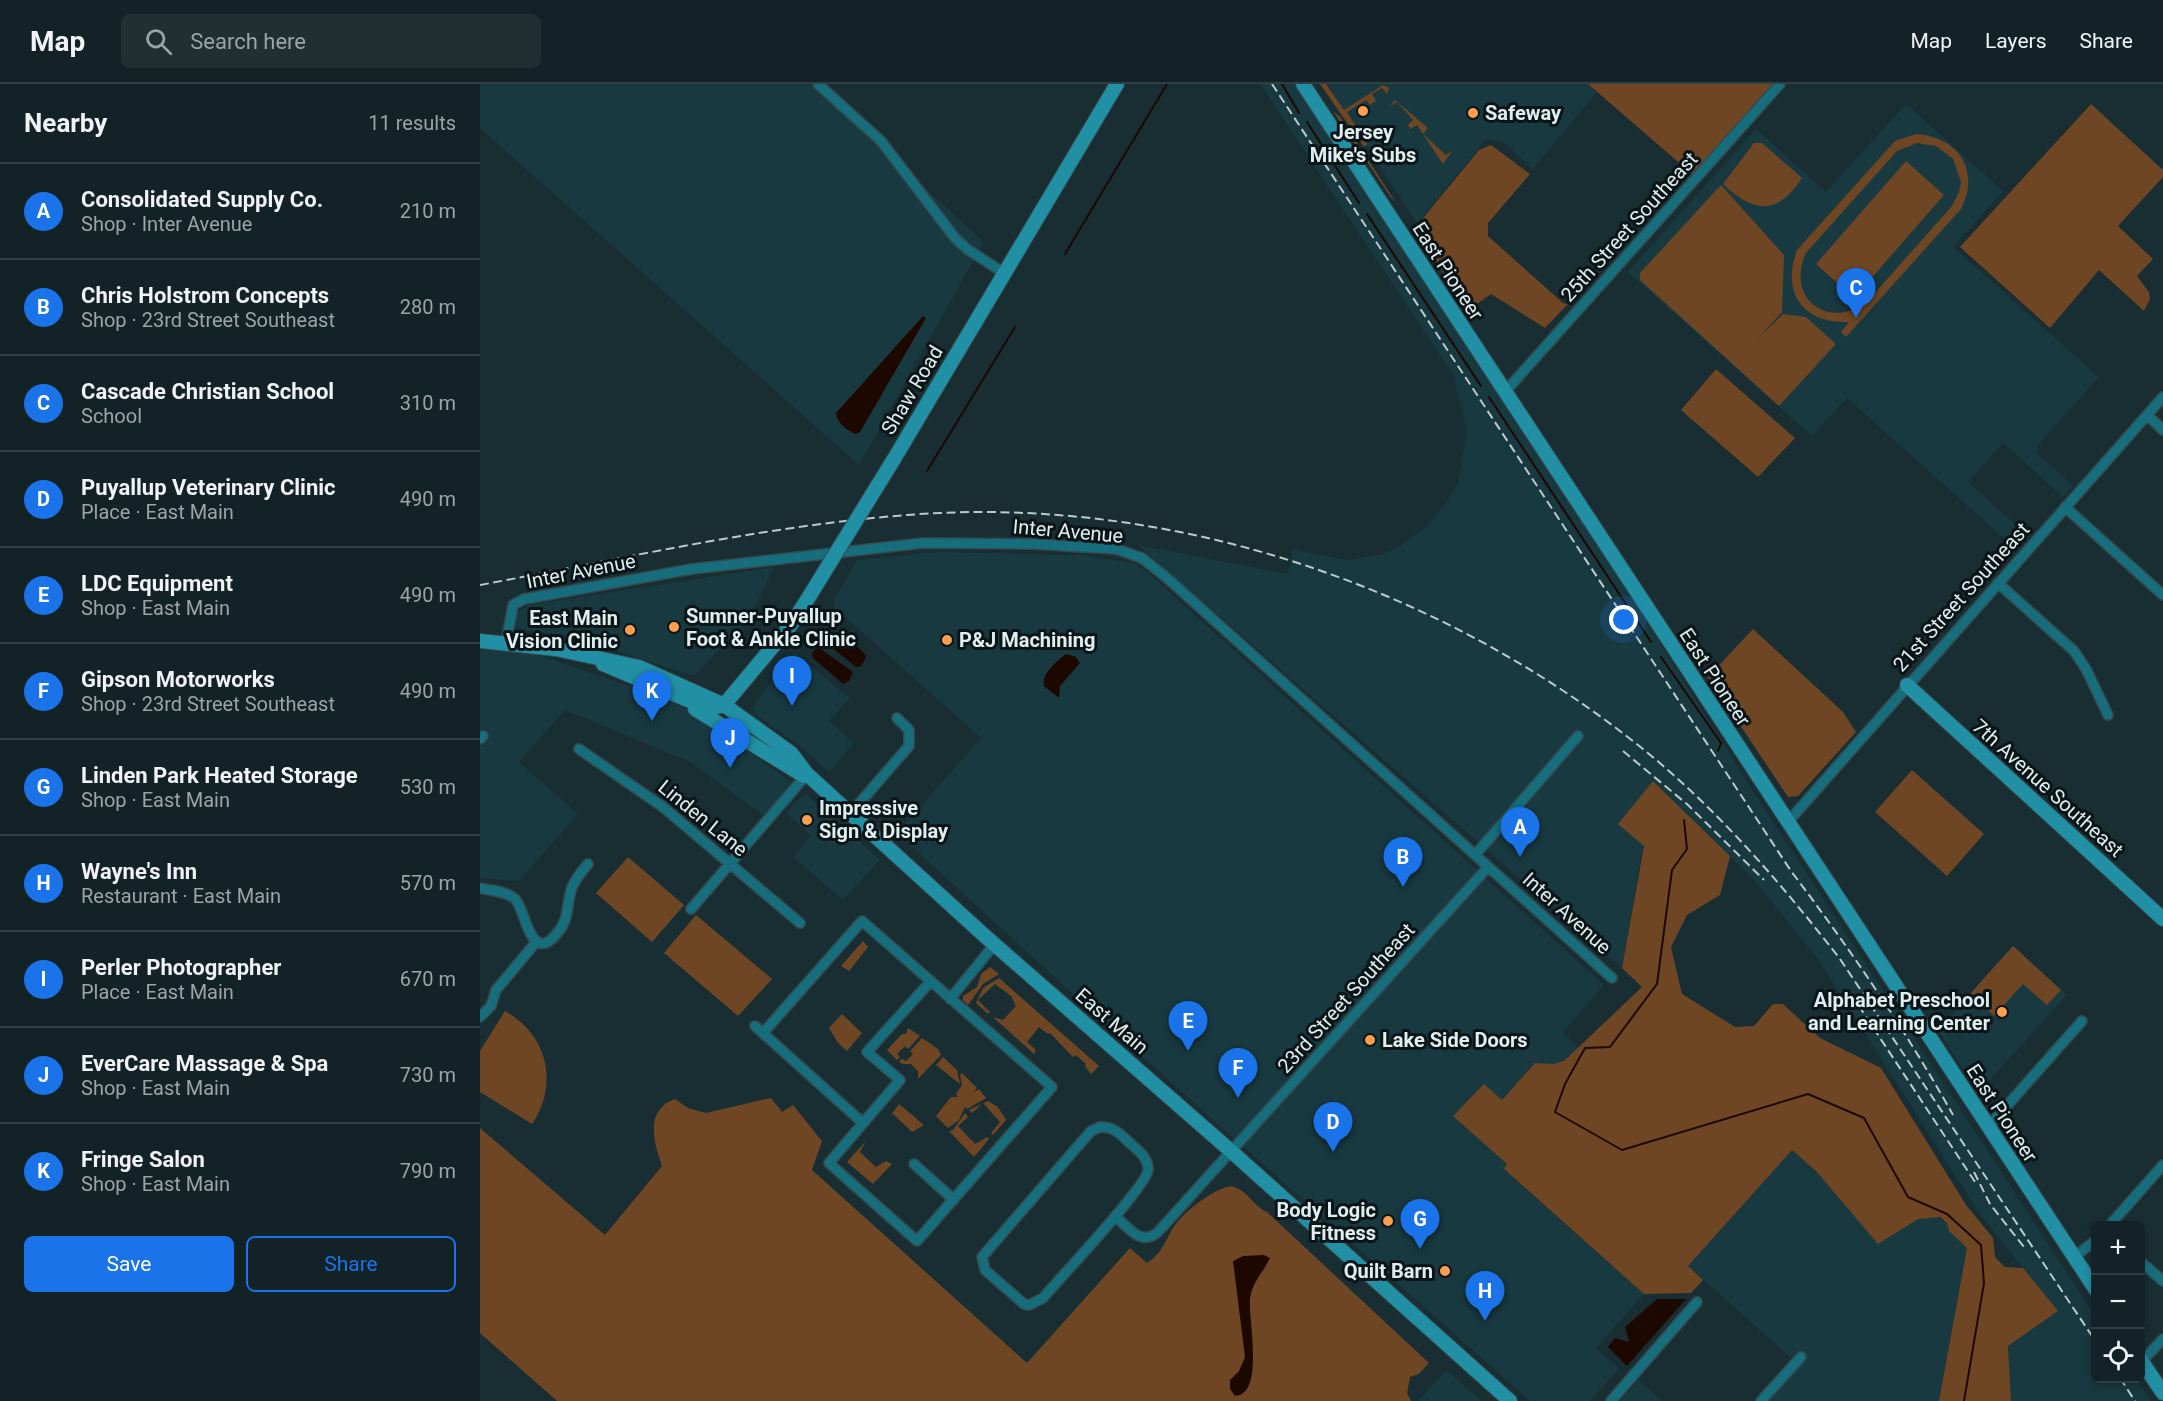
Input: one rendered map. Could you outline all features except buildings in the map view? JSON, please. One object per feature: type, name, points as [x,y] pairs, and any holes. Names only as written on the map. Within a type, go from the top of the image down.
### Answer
[{"type":"main road","name":"Shaw Road","points":[[724,705],[778,640],[807,600],[894,459],[1117,84]]},
{"type":"main road","name":"East Pioneer","points":[[1303,84],[1504,393],[2091,1282]]},
{"type":"main road","name":"East Main","points":[[480,641],[568,651],[639,667],[724,705],[791,753],[806,775]]},
{"type":"main road","name":"East Main","points":[[568,651],[641,679],[709,709],[724,705]]},
{"type":"main road","name":"East Main","points":[[641,679],[806,775],[994,945],[1232,1152],[1510,1401]]},
{"type":"main road","name":"7th Avenue Southeast","points":[[1907,685],[2163,919]]},
{"type":"main road","name":"East Main","points":[[724,705],[731,720],[773,756]]},
{"type":"main road","points":[[2145,1366],[2163,1393]]},
{"type":"street","points":[[818,84],[882,141],[955,238],[967,249],[1004,273]]},
{"type":"street","name":"25th Street Southeast","points":[[1504,393],[1780,84]]},
{"type":"street","name":"21st Street Southeast","points":[[1787,823],[2163,397]]},
{"type":"street","points":[[2146,415],[2163,430]]},
{"type":"street","points":[[2065,507],[2163,595]]},
{"type":"street","name":"Inter Avenue","points":[[506,643],[513,605],[524,599],[692,569],[923,543],[1034,544],[1116,549],[1142,558],[1166,577],[1302,703],[1397,783],[1612,978]]},
{"type":"street","points":[[1998,583],[2074,651],[2086,669],[2108,716]]},
{"type":"street","points":[[850,814],[903,754],[910,738],[909,730],[897,718]]},
{"type":"street","points":[[1475,855],[1578,736]]},
{"type":"street","name":"Linden Lane","points":[[579,749],[663,807],[800,923]]},
{"type":"street","points":[[691,909],[806,775]]},
{"type":"street","points":[[480,888],[504,893],[515,899],[521,907],[528,933],[537,941],[548,941],[560,930],[572,888],[588,864]]},
{"type":"street","name":"23rd Street Southeast","points":[[1115,1216],[1142,1238],[1150,1238],[1158,1232],[1488,867]]},
{"type":"street","points":[[763,1033],[862,921],[1052,1088],[917,1241],[829,1163],[900,1080],[867,1052],[930,982]]},
{"type":"street","points":[[480,1017],[490,1006],[496,990],[537,941]]},
{"type":"street","points":[[950,999],[994,945]]},
{"type":"street","points":[[1988,1126],[2082,1021]]},
{"type":"street","points":[[755,1026],[863,1123]]},
{"type":"street","points":[[1100,1127],[1114,1129],[1144,1157],[1148,1166],[1144,1179],[1115,1216],[1042,1298],[1029,1305],[1016,1299],[982,1266],[982,1257],[986,1249],[1091,1131],[1100,1127]]},
{"type":"street","points":[[914,1164],[954,1200]]},
{"type":"street","points":[[2113,1221],[2163,1165]]},
{"type":"street","points":[[2074,1257],[2091,1244]]},
{"type":"street","points":[[2145,1265],[2163,1281]]},
{"type":"street","points":[[1611,1401],[1697,1302]]},
{"type":"street","points":[[2145,1356],[2163,1339]]},
{"type":"street","points":[[1761,1401],[1801,1357]]},
{"type":"shaded area","points":[[480,84],[811,84],[984,242],[859,465],[480,128]]},
{"type":"shaded area","points":[[1260,84],[1303,84],[1498,383],[1742,774],[2091,1310],[2091,1383],[2139,1383],[2151,1401],[2011,1401],[2008,1346],[2057,1311],[1977,1210],[1818,959],[1755,881],[1654,781],[1622,968],[1138,545],[1288,574],[1293,549],[1347,560],[1383,554],[1400,546],[1427,526],[1458,483],[1467,430],[1453,375]]},
{"type":"shaded area","points":[[1320,84],[1326,84],[1344,110],[1383,85],[1389,88],[1387,94],[1382,88],[1372,94],[1376,101],[1370,105],[1366,100],[1347,112],[1367,144],[1364,147]]},
{"type":"shaded area","points":[[1327,84],[1588,84],[1597,92],[1533,169],[1504,143],[1486,139],[1417,224]]},
{"type":"shaded area","points":[[1588,84],[1775,84],[1696,173],[1692,174]]},
{"type":"shaded area","points":[[1395,100],[1428,128],[1423,134],[1417,125],[1410,129],[1408,125],[1413,120],[1397,102],[1390,106]]},
{"type":"shaded area","points":[[1906,104],[2003,191],[1953,247],[2099,377],[2038,445],[2037,453],[2073,486],[2063,497],[2003,443],[1968,482],[2028,536],[2016,549],[1847,398],[1812,436],[1628,272],[1756,129],[1826,192]]},
{"type":"shaded area","points":[[2091,104],[2163,170],[2163,177],[2118,226],[2153,259],[2137,276],[2149,292],[2150,299],[2144,311],[2099,270],[2050,328],[1960,247]]},
{"type":"shaded area","points":[[1333,111],[1340,117],[1395,201],[1390,196]]},
{"type":"shaded area","points":[[1423,134],[1446,155],[1453,150],[1443,164]]},
{"type":"shaded area","points":[[1916,134],[1931,136],[1954,149],[1962,158],[1967,169],[1967,195],[1961,209],[1846,337],[1841,332],[1849,322],[1819,318],[1800,303],[1794,292],[1792,280],[1797,250],[1895,141]],"holes":[[[1917,143],[1936,146],[1953,159],[1961,182],[1952,206],[1865,304],[1850,311],[1836,313],[1823,310],[1813,304],[1805,295],[1801,283],[1801,269],[1806,253],[1897,151]]]},
{"type":"shaded area","points":[[1754,143],[1762,143],[1802,178],[1793,190],[1774,204],[1755,205],[1734,194],[1723,184]]},
{"type":"shaded area","points":[[1491,145],[1530,174],[1488,223],[1488,236],[1563,303],[1568,304],[1545,328],[1491,294],[1467,311],[1415,228],[1479,150]]},
{"type":"shaded area","points":[[1906,161],[1944,195],[1854,298],[1816,264]]},
{"type":"shaded area","points":[[1721,185],[1784,255],[1782,312],[1757,339],[1783,314],[1806,317],[1836,344],[1779,406],[1640,280],[1640,273]]},
{"type":"shaded area","points":[[923,316],[926,318],[860,432],[856,434],[849,431],[840,423],[836,413]]},
{"type":"shaded area","points":[[1716,369],[1795,438],[1758,477],[1681,410]]},
{"type":"shaded area","points":[[938,552],[1082,555],[1133,563],[1145,570],[1604,985],[1563,1032],[1578,1048],[1564,1061],[1553,1064],[1535,1063],[1502,1100],[1508,1165],[1504,1170],[1644,1294],[1596,1348],[1619,1369],[1590,1401],[1530,1401],[1122,1039],[897,833],[981,738],[834,607],[834,600],[857,560]]},
{"type":"shaded area","points":[[774,567],[749,619],[694,676],[573,637],[513,628],[516,613],[529,605]]},
{"type":"shaded area","points":[[1753,629],[1843,712],[1856,732],[1798,796],[1788,797],[1708,677]]},
{"type":"shaded area","points":[[829,634],[845,636],[865,654],[866,657],[861,666],[856,667],[825,642]]},
{"type":"shaded area","points":[[818,647],[853,672],[849,681],[843,684],[813,658],[812,653]]},
{"type":"shaded area","points":[[480,648],[538,655],[668,699],[723,732],[791,782],[766,817],[690,762],[565,710],[519,762],[578,814],[519,881],[480,878]]},
{"type":"shaded area","points":[[794,652],[850,698],[829,721],[854,743],[829,772],[801,747],[758,716],[752,707]]},
{"type":"shaded area","points":[[1066,654],[1076,657],[1080,663],[1060,686],[1059,698],[1044,686],[1044,681],[1050,668]]},
{"type":"shaded area","points":[[1912,770],[1984,834],[1947,876],[1875,812]]},
{"type":"shaded area","points":[[1653,781],[1730,856],[1720,895],[1687,915],[1671,947],[1682,994],[1735,1027],[1754,1026],[1773,1004],[1783,1004],[1820,1038],[1881,1068],[1966,1205],[1993,1238],[1995,1257],[2005,1267],[2023,1268],[2058,1311],[2008,1346],[2011,1401],[1939,1401],[1967,1248],[1949,1231],[1947,1223],[1940,1217],[1918,1219],[1878,1244],[1817,1172],[1792,1150],[1688,1266],[1703,1280],[1691,1293],[1644,1294],[1504,1169],[1507,1164],[1453,1116],[1484,1084],[1502,1100],[1535,1063],[1553,1064],[1564,1061],[1642,987],[1622,968],[1644,846],[1618,824]]},
{"type":"shaded area","points":[[807,795],[880,860],[843,900],[793,857],[811,835],[786,813],[801,797]]},
{"type":"shaded area","points":[[628,857],[684,905],[652,942],[596,893]]},
{"type":"shaded area","points":[[696,915],[772,979],[738,1016],[664,953]]},
{"type":"shaded area","points":[[863,941],[868,947],[849,971],[841,966]]},
{"type":"shaded area","name":"Alphabet Preschool and Learning Center","points":[[2013,945],[2067,995],[1978,1093],[1938,1030]]},
{"type":"shaded area","points":[[2013,946],[2061,990],[2047,1005],[2023,984],[1994,1016],[1970,994]]},
{"type":"shaded area","points":[[990,967],[999,974],[983,984],[968,1005],[963,1000],[963,996],[977,987],[981,974]]},
{"type":"shaded area","points":[[999,978],[1099,1066],[1091,1074],[1086,1064],[1076,1055],[1073,1057],[1050,1033],[1048,1034],[1039,1027],[1027,1042],[1036,1050],[1034,1054],[993,1017],[1003,1020],[1016,1006],[1011,996],[995,984],[978,1000],[990,1012],[988,1014],[976,1003],[983,988]]},
{"type":"shaded area","points":[[505,1011],[520,1021],[531,1033],[540,1047],[545,1062],[547,1077],[545,1093],[532,1124],[480,1092],[480,1051]]},
{"type":"shaded area","points":[[842,1014],[862,1033],[847,1051],[838,1043],[829,1028]]},
{"type":"shaded area","points":[[908,1028],[920,1036],[908,1049],[905,1046],[897,1054],[900,1057],[897,1060],[887,1050],[902,1034],[906,1034]]},
{"type":"shaded area","points":[[922,1038],[938,1049],[941,1055],[918,1079],[918,1071],[911,1064],[902,1064],[899,1061],[902,1059],[906,1061],[913,1054],[910,1051]]},
{"type":"shaded area","points":[[943,1057],[957,1070],[960,1084],[936,1065]]},
{"type":"shaded area","points":[[962,1073],[977,1088],[973,1093],[979,1089],[986,1098],[967,1109],[965,1107],[959,1120],[948,1128],[936,1116],[951,1097],[958,1097],[956,1094],[962,1085],[960,1075]]},
{"type":"shaded area","points":[[771,1098],[782,1112],[793,1105],[822,1141],[812,1170],[1027,1363],[1130,1248],[1147,1263],[1162,1248],[1175,1225],[1184,1215],[1221,1189],[1234,1187],[1267,1212],[1429,1363],[1419,1374],[1410,1377],[1407,1393],[1411,1401],[557,1401],[480,1333],[480,1128],[605,1235],[662,1166],[654,1138],[654,1128],[655,1119],[665,1104],[675,1099],[688,1108],[706,1113]]},
{"type":"shaded area","points":[[988,1101],[998,1107],[1006,1120],[993,1135],[991,1133],[1000,1122],[983,1103]]},
{"type":"shaded area","points":[[899,1104],[924,1125],[912,1132],[893,1114],[891,1115]]},
{"type":"shaded area","points":[[982,1104],[972,1113],[969,1110]]},
{"type":"shaded area","points":[[965,1113],[968,1117],[958,1126],[975,1144],[987,1137],[989,1139],[974,1157],[949,1131],[953,1130]]},
{"type":"shaded area","points":[[866,1141],[860,1152],[876,1167],[886,1161],[892,1164],[873,1184],[847,1162]]},
{"type":"shaded area","points":[[1792,1150],[1890,1237],[1921,1206],[1947,1223],[1949,1231],[1967,1248],[1939,1401],[1755,1401],[1792,1359],[1688,1266]]},
{"type":"shaded area","points":[[1264,1255],[1270,1258],[1255,1283],[1250,1299],[1253,1355],[1250,1383],[1244,1392],[1235,1396],[1230,1389],[1230,1380],[1239,1371],[1245,1357],[1233,1261],[1243,1256]]},
{"type":"shaded area","points":[[1657,1299],[1686,1299],[1627,1366],[1608,1347],[1615,1338],[1629,1342],[1625,1327]]},
{"type":"shaded area","points":[[1446,1370],[1482,1401],[1418,1401]]},
{"type":"shaded area","points":[[1639,1380],[1662,1401],[1620,1401]]},
{"type":"waterway","points":[[1065,254],[1167,84]]},
{"type":"waterway","points":[[1282,84],[1299,113]]},
{"type":"waterway","points":[[1307,122],[1359,203]]},
{"type":"waterway","points":[[1367,214],[1481,386]]},
{"type":"waterway","points":[[927,471],[1015,327]]},
{"type":"waterway","points":[[1489,397],[1651,642]]},
{"type":"waterway","points":[[1661,657],[1721,743],[1718,751]]},
{"type":"waterway","points":[[1684,820],[1687,849],[1672,870],[1657,984],[1610,1047],[1585,1048],[1565,1084],[1555,1112],[1622,1150],[1808,1094],[1864,1118],[1908,1197],[1947,1214],[1981,1245],[1984,1283],[1964,1401]]},
{"type":"railway","points":[[1272,84],[1791,871],[1876,990],[1953,1115]]},
{"type":"railway","points":[[480,585],[693,544],[800,527],[907,515],[1005,512],[1104,520],[1201,537],[1297,563],[1390,597],[1479,640],[1564,691],[1643,749],[1670,772],[1697,796],[1747,848],[1840,959],[2091,1335]]},
{"type":"railway","points":[[1623,751],[1688,805],[1764,880]]},
{"type":"railway","points":[[1851,994],[1975,1182]]},
{"type":"railway","points":[[1974,1172],[1990,1204],[2024,1247]]},
{"type":"railway","points":[[2123,1383],[2135,1401]]},
{"type":"place","name":"Jersey Mike's Subs","points":[[1363,111]]},
{"type":"place","name":"Safeway","points":[[1473,113]]},
{"type":"place","name":"Cascade Christian School","points":[[1856,318]]},
{"type":"place","name":"Sumner-Puyallup Foot & Ankle Clinic","points":[[674,627]]},
{"type":"place","name":"East Main Vision Clinic","points":[[630,630]]},
{"type":"place","name":"P&J Machining","points":[[947,640]]},
{"type":"place","name":"Perler Photographer","points":[[792,706]]},
{"type":"place","name":"Fringe Salon","points":[[652,721]]},
{"type":"place","name":"EverCare Massage & Spa","points":[[730,768]]},
{"type":"place","name":"Impressive Sign & Display","points":[[807,820]]},
{"type":"place","name":"Consolidated Supply Co.","points":[[1520,857]]},
{"type":"place","name":"Chris Holstrom Concepts","points":[[1403,887]]},
{"type":"place","name":"Alphabet Preschool and Learning Center","points":[[2002,1012]]},
{"type":"place","name":"Lake Side Doors","points":[[1370,1040]]},
{"type":"place","name":"LDC Equipment","points":[[1188,1051]]},
{"type":"place","name":"Gipson Motorworks","points":[[1238,1098]]},
{"type":"place","name":"Puyallup Veterinary Clinic","points":[[1333,1152]]},
{"type":"place","name":"Body Logic Fitness","points":[[1388,1221]]},
{"type":"place","name":"Linden Park Heated Storage","points":[[1420,1249]]},
{"type":"place","name":"Quilt Barn","points":[[1445,1271]]},
{"type":"place","name":"Wayne's Inn","points":[[1485,1321]]}]
